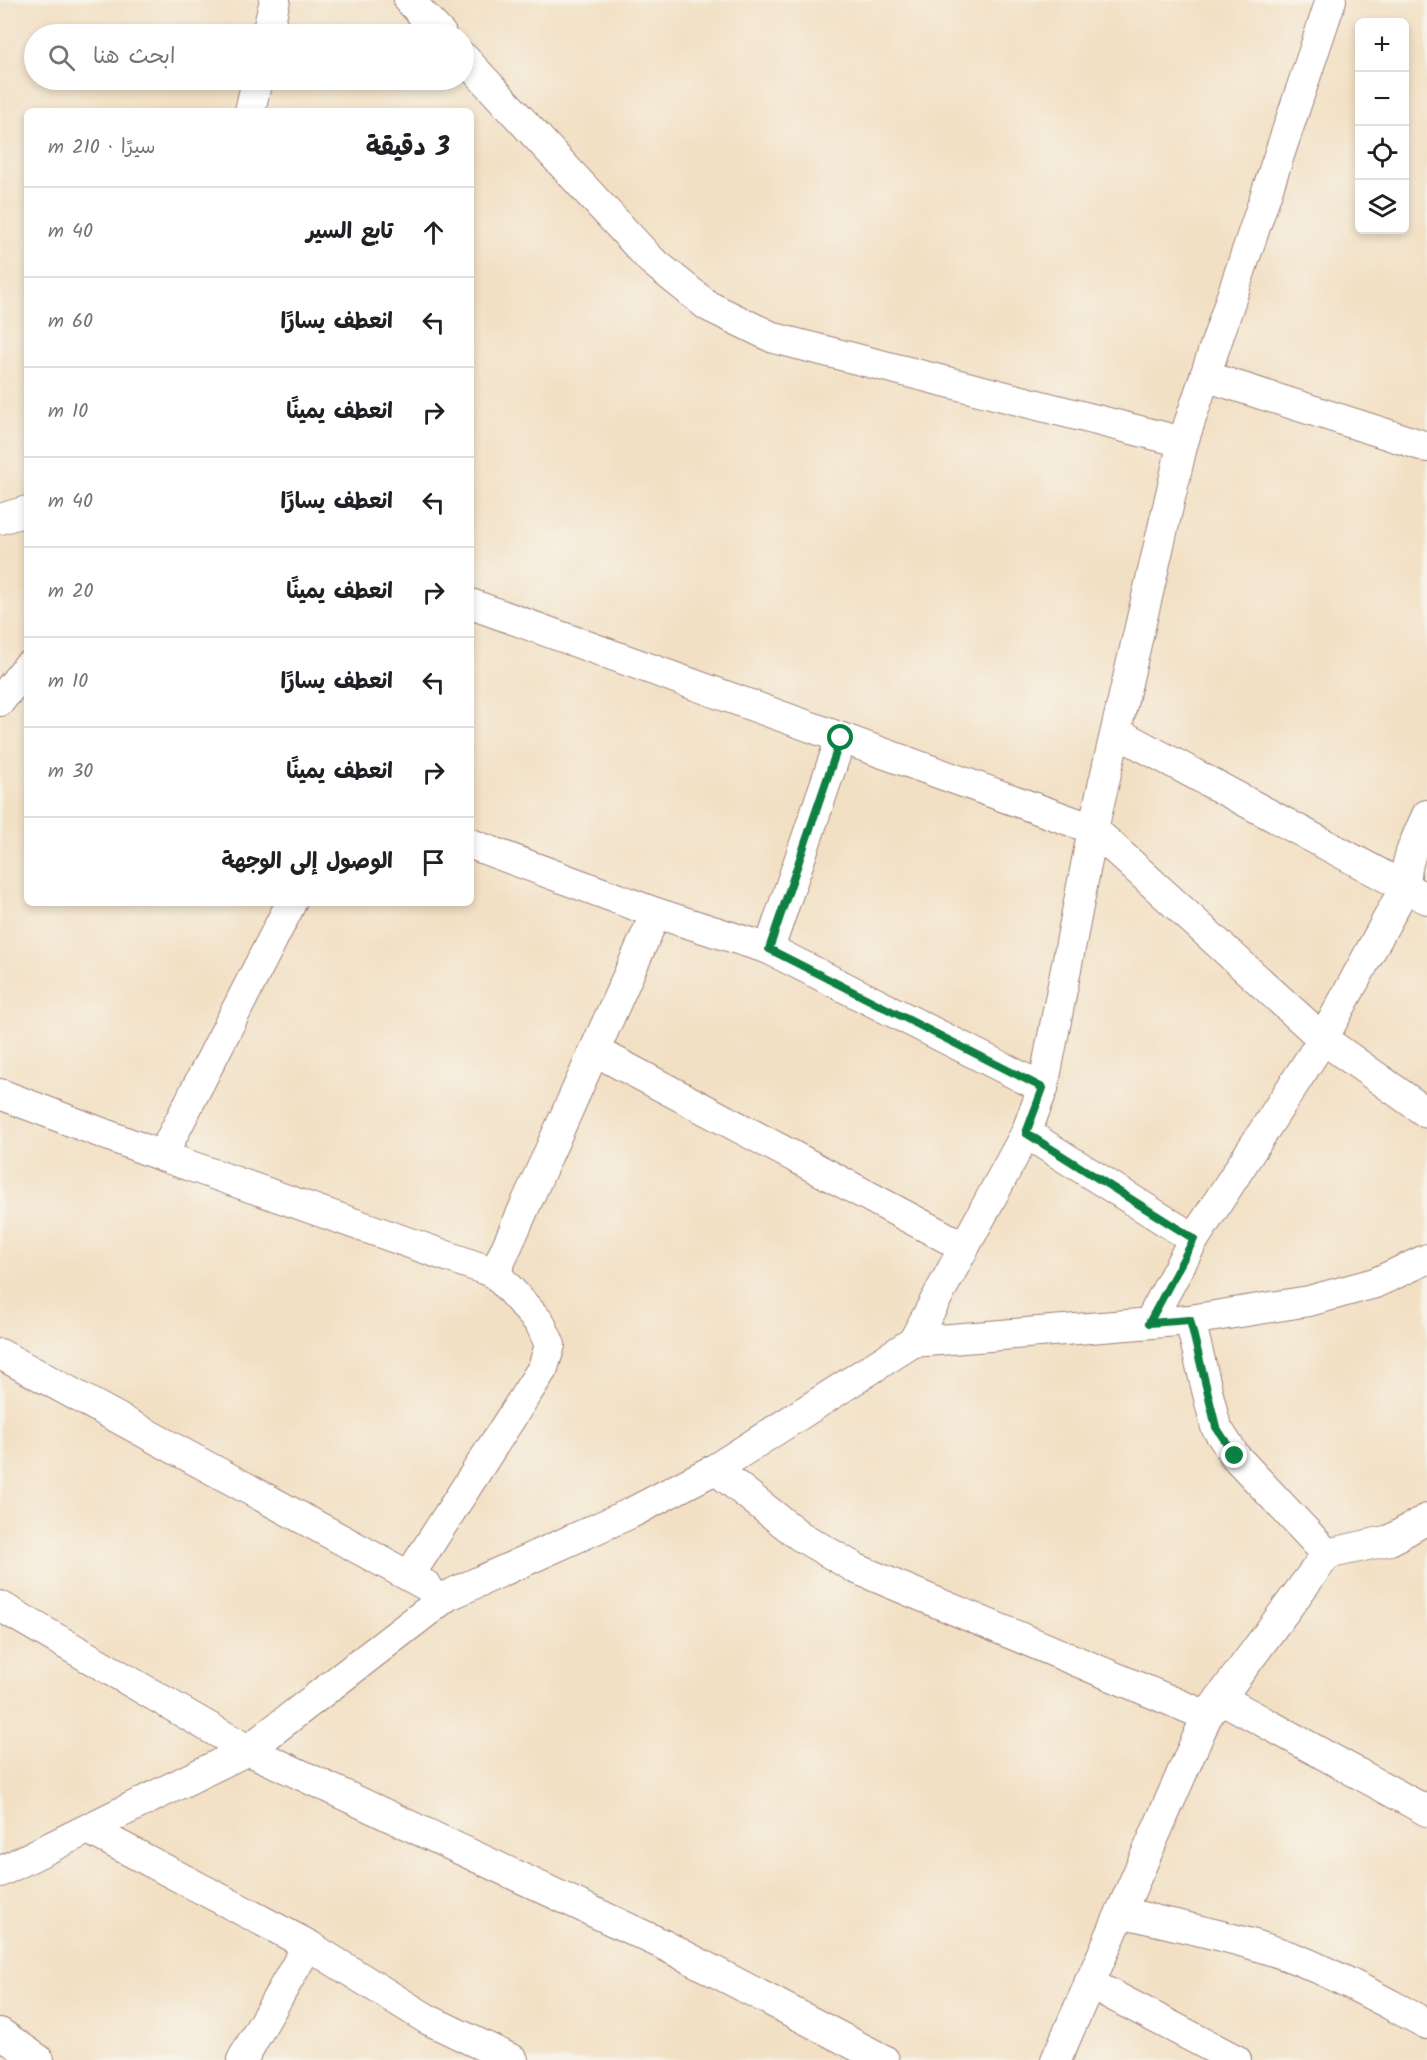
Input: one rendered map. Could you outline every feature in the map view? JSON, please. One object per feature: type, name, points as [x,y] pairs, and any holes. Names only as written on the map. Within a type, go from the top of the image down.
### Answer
[{"type":"street","points":[[269,24],[275,0]]},
{"type":"street","points":[[409,0],[432,24]]},
{"type":"street","points":[[913,1342],[1026,1133],[1043,1088],[1093,829],[1183,442],[1331,0]]},
{"type":"street","points":[[474,69],[651,260],[708,306],[774,338],[1183,442]]},
{"type":"street","points":[[251,108],[255,90]]},
{"type":"street","points":[[1205,376],[1427,447]]},
{"type":"street","points":[[0,519],[24,512]]},
{"type":"street","points":[[474,605],[1093,829],[1323,1039],[1427,1113]]},
{"type":"street","points":[[0,701],[24,671]]},
{"type":"street","points":[[1116,732],[1416,893]]},
{"type":"street","points":[[769,949],[841,738]]},
{"type":"street","points":[[1416,893],[1406,867],[1427,815]]},
{"type":"street","points":[[474,845],[656,913],[769,949],[1043,1088]]},
{"type":"street","points":[[1149,1323],[1194,1239],[1416,893]]},
{"type":"street","points":[[162,1156],[289,906]]},
{"type":"street","points":[[495,1273],[656,913]]},
{"type":"street","points":[[595,1051],[964,1247]]},
{"type":"street","points":[[0,1094],[162,1156],[495,1273],[540,1323],[550,1345],[543,1368],[409,1576]]},
{"type":"street","points":[[1026,1133],[1194,1239]]},
{"type":"street","points":[[0,1872],[248,1750],[447,1596],[631,1513],[715,1469],[913,1342],[1190,1320],[1309,1301],[1375,1283],[1427,1259]]},
{"type":"street","points":[[1190,1320],[1216,1427],[1235,1456],[1327,1554]]},
{"type":"street","points":[[0,1354],[447,1596]]},
{"type":"street","points":[[715,1469],[800,1536],[857,1569],[1214,1707],[1427,1811]]},
{"type":"street","points":[[1056,2060],[1214,1707],[1327,1554],[1390,1540],[1427,1519]]},
{"type":"street","points":[[0,1606],[248,1750],[662,1944],[884,2060]]},
{"type":"street","points":[[88,1829],[308,1945],[427,2019],[513,2060]]},
{"type":"street","points":[[1121,1912],[1264,1948],[1299,1960],[1338,1977],[1427,2024]]},
{"type":"street","points":[[242,2060],[308,1945]]},
{"type":"street","points":[[1089,1983],[1236,2060]]},
{"type":"street","points":[[0,2033],[39,2060]]},
{"type":"route","points":[[841,738],[769,949],[1043,1088],[1026,1133],[1194,1239],[1149,1323],[1190,1320],[1216,1427],[1235,1456]]}]
